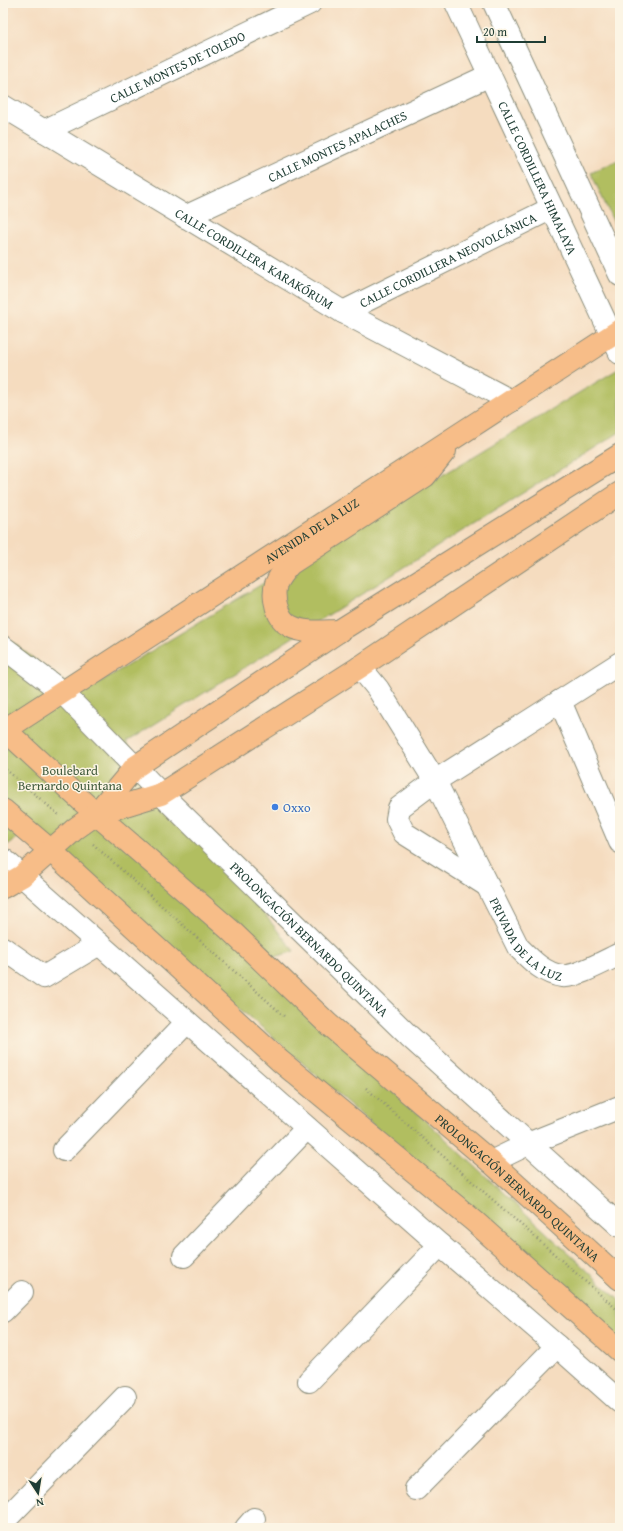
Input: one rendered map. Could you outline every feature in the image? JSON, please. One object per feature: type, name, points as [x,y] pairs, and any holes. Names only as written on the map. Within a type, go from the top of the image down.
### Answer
[{"type":"main road","name":"AVENIDA DE LA LUZ","points":[[4,729],[511,401],[617,340]]},
{"type":"main road","points":[[339,631],[301,630],[289,626],[281,619],[275,599],[276,585],[281,574],[290,564],[425,476],[458,435]]},
{"type":"main road","points":[[96,814],[134,768],[339,631],[620,455]]},
{"type":"main road","points":[[3,887],[22,876],[75,828],[96,814],[160,794],[360,666],[620,493]]},
{"type":"main road","name":"PROLONGACIÓN BERNARDO QUINTANA","points":[[4,729],[96,814],[229,929],[328,1024],[491,1162],[620,1279]]},
{"type":"main road","points":[[3,810],[50,850],[280,1061],[474,1221],[620,1351]]},
{"type":"street","name":"CALLE MONTES DE TOLEDO","points":[[44,131],[310,3]]},
{"type":"street","name":"CALLE CORDILLERA HIMALAYA","points":[[456,3],[552,208],[617,340]]},
{"type":"street","points":[[494,3],[620,275]]},
{"type":"street","name":"CALLE MONTES APALACHES","points":[[185,217],[490,75]]},
{"type":"street","name":"CALLE CORDILLERA KARAKÓRUM","points":[[3,106],[343,312],[511,401]]},
{"type":"street","name":"CALLE CORDILLERA NEOVOLCÁNICA","points":[[343,312],[552,208]]},
{"type":"street","name":"PROLONGACIÓN BERNARDO QUINTANA","points":[[3,647],[62,692],[160,794],[408,1036],[620,1226]]},
{"type":"street","name":"PRIVADA DE LA LUZ","points":[[488,886],[404,833],[397,819],[399,808],[436,781],[620,663]]},
{"type":"street","name":"PRIVADA DE LA LUZ","points":[[360,666],[378,689],[436,781],[518,947],[532,961],[547,971],[562,976],[579,973],[620,954]]},
{"type":"street","points":[[560,701],[620,842]]},
{"type":"street","points":[[3,860],[620,1402]]},
{"type":"street","points":[[3,948],[44,977],[99,944]]},
{"type":"street","points":[[64,1150],[187,1022]]},
{"type":"street","points":[[491,1162],[528,1144],[620,1107]]},
{"type":"street","points":[[184,1256],[307,1128]]},
{"type":"street","points":[[309,1381],[440,1245]]},
{"type":"street","points":[[3,1311],[22,1292]]},
{"type":"street","points":[[416,1489],[557,1346]]},
{"type":"street","points":[[3,1522],[125,1397]]},
{"type":"green space","points":[[620,159],[620,236],[591,173]]},
{"type":"green space","name":"Boulebard Bernardo Quintana","points":[[620,368],[620,432],[126,742],[294,951],[269,959],[354,1054],[620,1301],[620,1343],[265,1030],[162,945],[29,830],[3,848],[3,635],[80,694]]},
{"type":"place","name":"Oxxo","points":[[275,807]]}]
